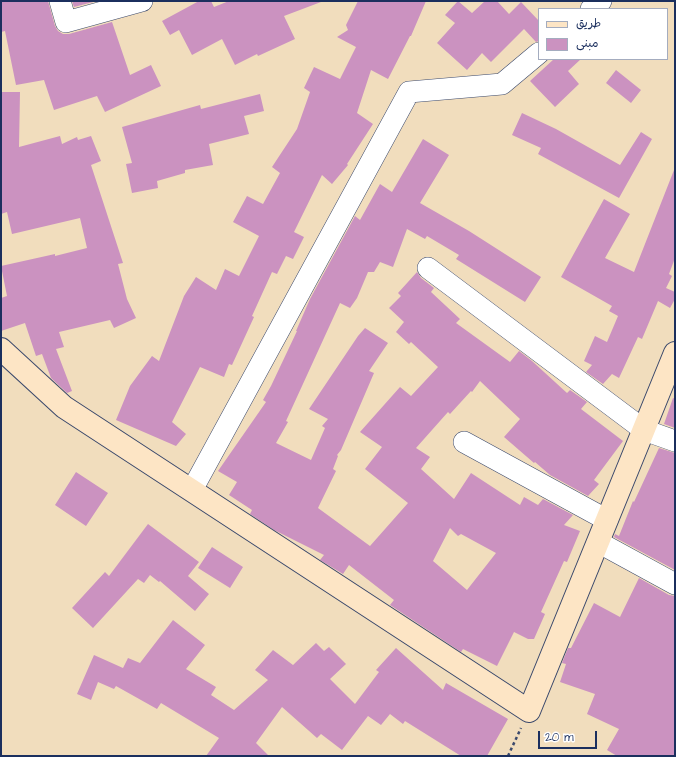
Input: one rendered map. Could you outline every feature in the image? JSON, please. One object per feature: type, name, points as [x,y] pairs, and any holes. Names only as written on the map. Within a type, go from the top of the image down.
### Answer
[{"type":"street","points":[[60,1],[66,22],[142,1]]},
{"type":"street","points":[[593,8],[601,1]]},
{"type":"street","points":[[192,490],[409,92],[502,84],[538,54]]},
{"type":"street","points":[[428,268],[644,430],[675,441]]},
{"type":"street","points":[[1,350],[64,407],[529,712],[675,353]]},
{"type":"street","points":[[464,442],[607,520]]},
{"type":"street","points":[[598,542],[675,584]]},
{"type":"path","points":[[508,756],[529,712]]},
{"type":"building","points":[[1,1],[48,1],[55,26],[58,31],[63,34],[69,34],[112,22],[130,75],[151,65],[161,86],[105,112],[97,96],[54,110],[44,80],[16,85],[5,31],[1,32]]},
{"type":"building","points":[[72,1],[97,1],[74,7]]},
{"type":"building","points":[[199,1],[211,1],[214,7],[229,1],[321,2],[284,16],[295,39],[258,56],[257,54],[235,65],[222,39],[192,55],[179,30],[170,35],[162,21]]},
{"type":"building","points":[[358,1],[426,1],[411,36],[388,79],[371,70],[357,113],[373,124],[347,164],[348,165],[332,184],[322,175],[294,232],[304,237],[293,259],[286,256],[277,274],[272,272],[252,316],[254,317],[232,365],[229,364],[224,377],[200,367],[172,422],[186,434],[176,446],[116,420],[130,386],[152,356],[159,361],[184,296],[196,277],[216,290],[225,269],[239,276],[259,236],[233,222],[247,196],[263,204],[280,173],[272,167],[297,129],[310,92],[304,88],[314,67],[340,79],[356,47],[337,37],[348,30],[346,25]]},
{"type":"building","points":[[458,1],[472,13],[485,1],[497,1],[509,14],[521,2],[538,20],[538,41],[536,42],[524,29],[491,62],[482,53],[467,70],[437,43],[455,23],[445,15]]},
{"type":"building","points":[[553,60],[580,60],[568,71],[579,84],[555,107],[530,81]]},
{"type":"building","points":[[616,70],[641,90],[631,103],[606,83]]},
{"type":"building","points":[[1,92],[20,92],[19,147],[60,136],[62,144],[77,137],[78,140],[91,136],[101,161],[91,165],[123,263],[118,264],[127,299],[136,318],[114,328],[110,320],[59,332],[64,347],[56,349],[72,391],[67,393],[51,378],[42,354],[36,356],[25,323],[1,331],[1,298],[7,296],[1,266],[55,254],[55,256],[87,248],[80,218],[12,234],[7,212],[1,214]]},
{"type":"building","points":[[260,94],[264,111],[244,116],[249,134],[209,144],[213,165],[185,170],[185,173],[157,181],[158,188],[132,193],[126,164],[132,163],[122,127],[200,105],[201,109]]},
{"type":"building","points":[[522,113],[556,129],[620,165],[641,132],[652,139],[619,198],[538,154],[541,148],[512,135]]},
{"type":"building","points":[[423,139],[449,155],[420,203],[469,231],[541,277],[525,302],[456,259],[459,255],[427,236],[425,239],[407,229],[393,267],[380,262],[374,272],[368,272],[357,298],[350,308],[340,303],[286,421],[288,422],[276,443],[311,460],[325,428],[322,426],[328,419],[309,409],[358,336],[365,328],[388,343],[369,371],[374,373],[341,450],[337,455],[338,456],[333,469],[336,471],[318,508],[370,546],[408,503],[365,469],[382,447],[360,432],[400,387],[411,396],[438,367],[411,342],[409,344],[396,332],[404,322],[389,308],[401,296],[398,293],[417,272],[421,278],[434,288],[431,292],[460,319],[456,323],[510,362],[519,351],[567,393],[570,390],[587,402],[581,409],[623,441],[594,480],[599,484],[588,496],[550,475],[504,437],[520,419],[480,381],[472,392],[471,391],[450,414],[448,412],[416,448],[430,457],[421,469],[454,499],[471,473],[520,505],[524,497],[538,505],[543,499],[573,515],[564,525],[580,531],[567,562],[564,561],[541,612],[545,614],[534,639],[528,639],[514,632],[497,666],[463,649],[461,652],[390,605],[394,600],[349,565],[343,574],[320,560],[324,555],[274,530],[250,514],[252,510],[229,495],[237,482],[218,471],[266,402],[263,400],[297,331],[310,299],[355,216],[360,220],[380,184],[392,192]],"holes":[[[450,528],[458,536],[461,534],[496,553],[467,590],[433,561]]]},
{"type":"building","points":[[674,170],[675,258],[669,274],[672,276],[666,288],[675,292],[675,299],[670,308],[658,301],[642,339],[638,337],[619,378],[612,374],[603,384],[586,372],[592,365],[584,361],[595,336],[607,342],[618,316],[609,311],[612,306],[561,277],[604,199],[630,214],[605,258],[634,272]]},
{"type":"building","points":[[673,398],[675,399],[675,428],[664,424]]},
{"type":"building","points":[[659,448],[675,453],[675,570],[614,537],[615,534],[619,536],[633,501],[634,502]]},
{"type":"building","points":[[76,472],[108,493],[86,526],[55,505]]},
{"type":"building","points":[[148,524],[199,562],[188,576],[209,594],[195,611],[160,581],[159,582],[150,575],[144,583],[138,579],[93,628],[72,608],[105,572],[109,576]]},
{"type":"building","points":[[212,547],[243,567],[230,588],[198,568]]},
{"type":"building","points":[[639,578],[669,595],[675,596],[675,756],[617,756],[607,750],[619,729],[587,714],[595,694],[560,682],[566,664],[562,663],[568,648],[571,648],[594,603],[620,617]]},
{"type":"building","points":[[173,620],[205,645],[186,669],[216,687],[211,695],[234,710],[268,680],[255,670],[273,650],[293,665],[316,643],[324,651],[329,647],[346,664],[330,679],[355,704],[379,672],[376,670],[396,648],[443,690],[446,683],[508,719],[487,756],[461,756],[405,721],[403,724],[390,714],[381,725],[368,716],[342,750],[321,734],[317,738],[282,707],[256,743],[269,756],[206,756],[219,738],[161,703],[157,709],[116,686],[114,689],[98,682],[91,700],[77,694],[94,655],[123,668],[128,658],[140,663]]}]
